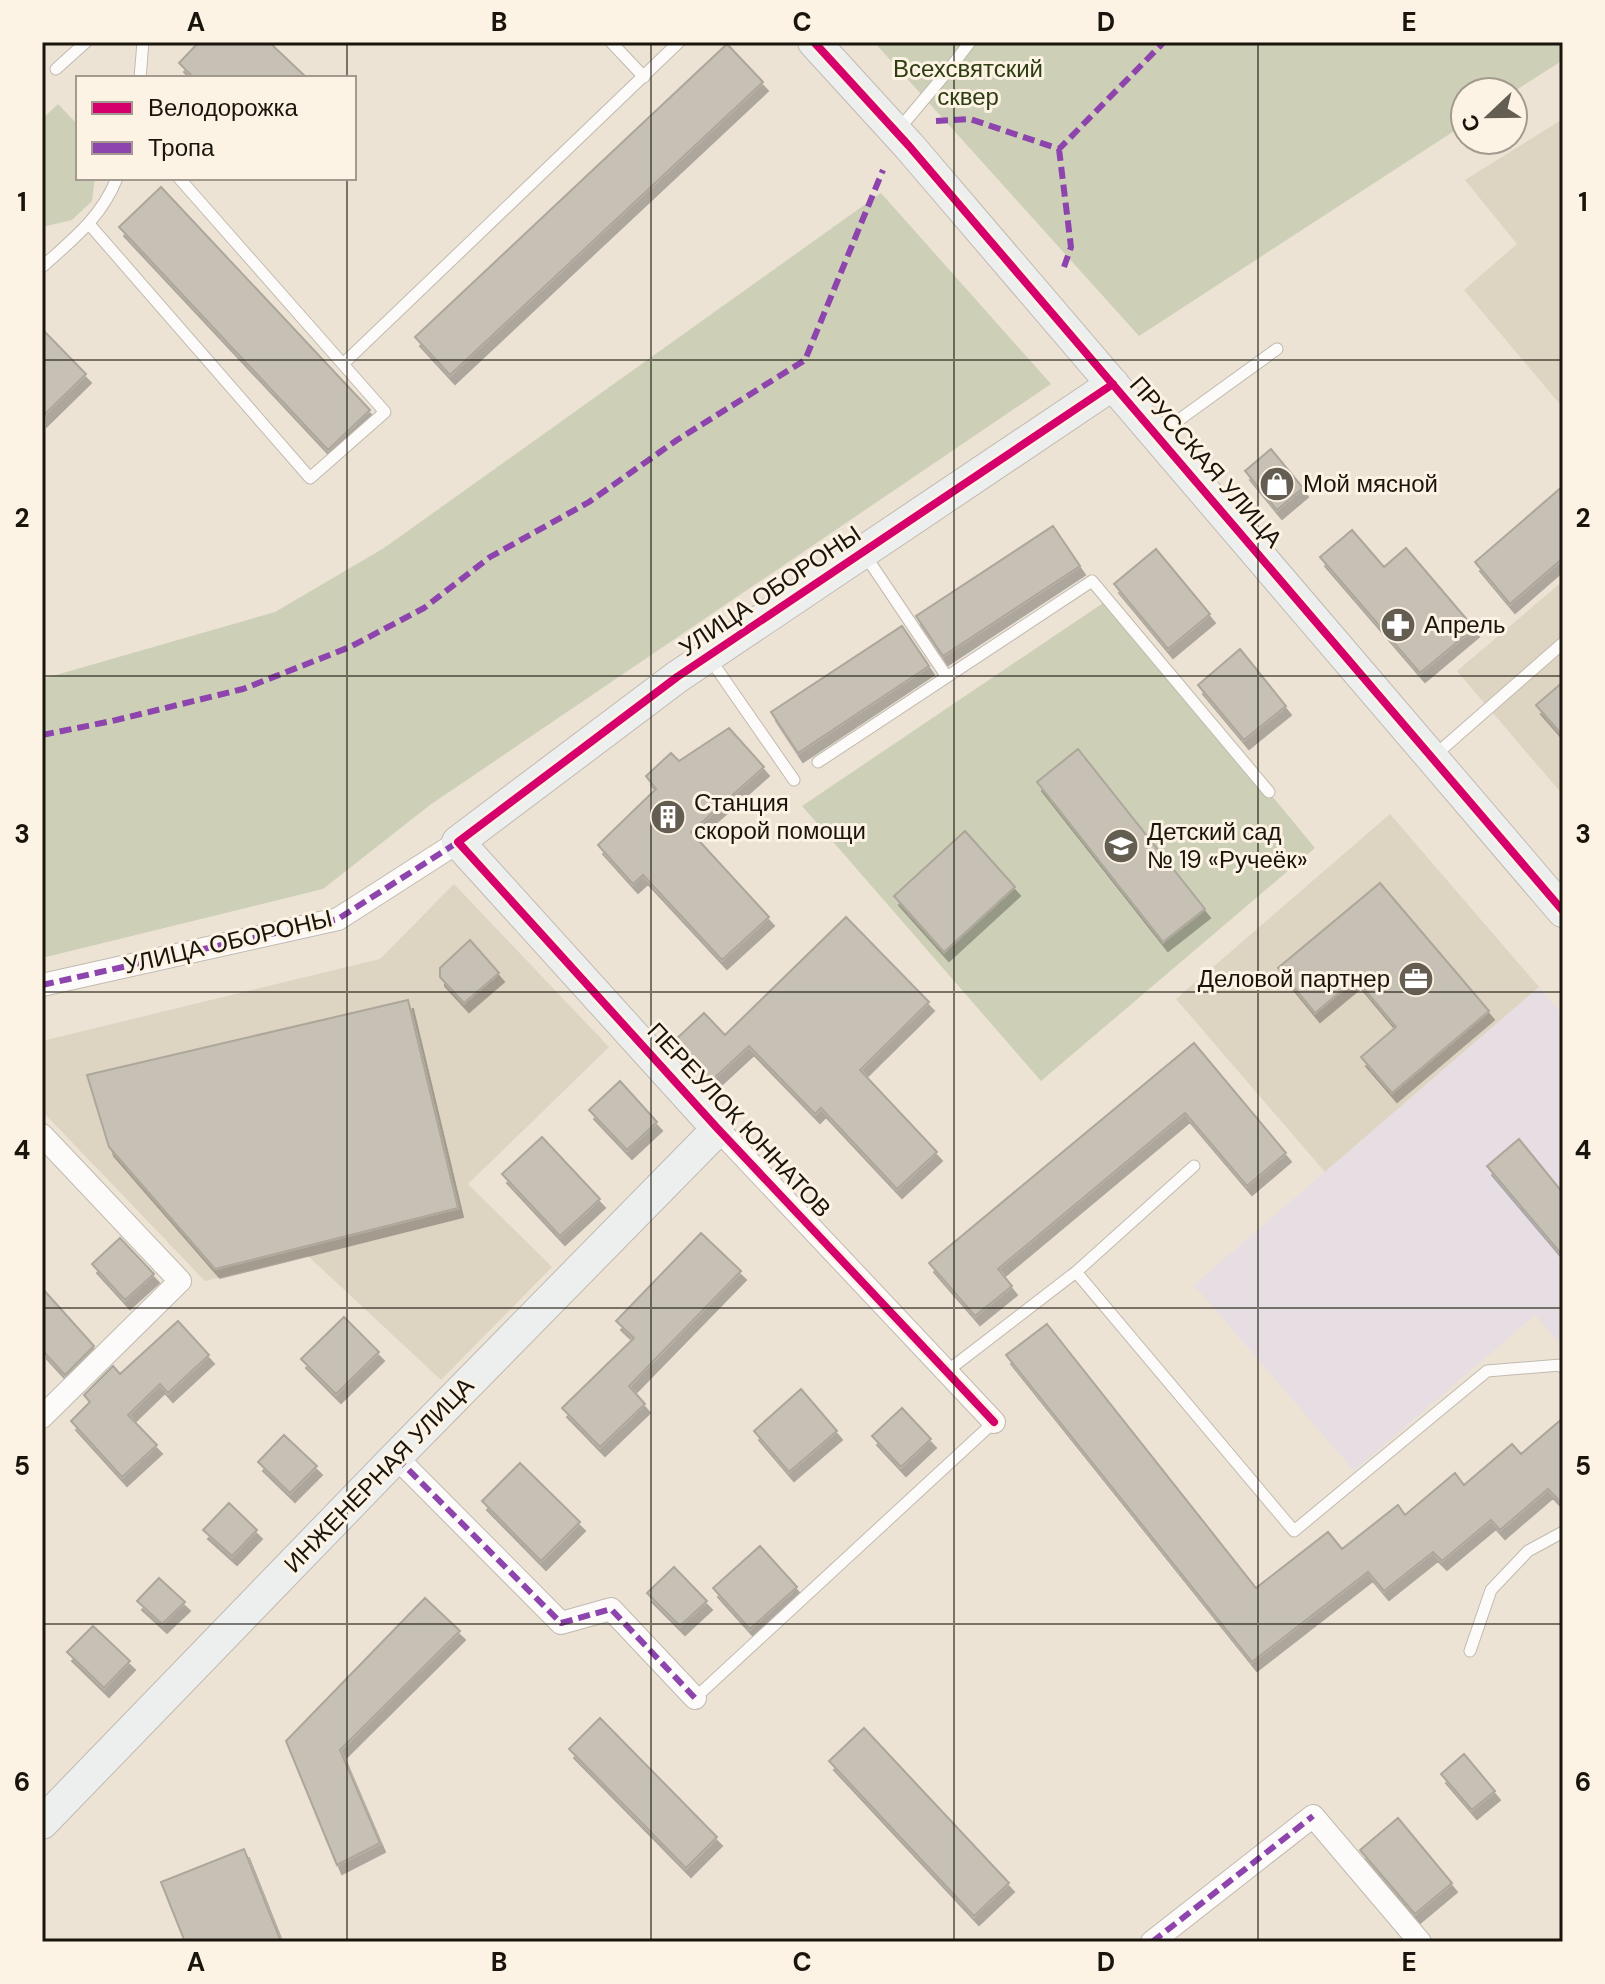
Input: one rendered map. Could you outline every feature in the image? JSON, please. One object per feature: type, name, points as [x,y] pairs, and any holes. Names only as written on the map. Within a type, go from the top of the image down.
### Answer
[{"type":"street","name":"ПРУССКАЯ УЛИЦА","points":[[814,42],[896,132],[1563,911]]},
{"type":"street","name":"УЛИЦА ОБОРОНЫ","points":[[42,985],[338,919],[458,842],[708,656],[1113,384]]},
{"type":"street","name":"ПЕРЕУЛОК ЮННАТОВ","points":[[458,842],[718,1129],[994,1422]]},
{"type":"street","name":"ИНЖЕНЕРНАЯ УЛИЦА","points":[[42,1823],[718,1129]]},
{"type":"street","points":[[42,1135],[180,1281],[42,1417]]},
{"type":"street","points":[[396,1457],[561,1623],[611,1609],[695,1698]]},
{"type":"street","points":[[1152,1942],[1313,1816],[1420,1942]]},
{"type":"lane","points":[[56,69],[86,42]]},
{"type":"lane","points":[[140,76],[143,42]]},
{"type":"lane","points":[[611,42],[644,77]]},
{"type":"lane","points":[[343,364],[679,42]]},
{"type":"lane","points":[[896,132],[970,42]]},
{"type":"lane","points":[[42,267],[89,224],[108,199],[116,180]]},
{"type":"lane","points":[[89,224],[310,478],[385,412],[181,180]]},
{"type":"lane","points":[[1157,435],[1277,349]]},
{"type":"lane","points":[[863,552],[947,677]]},
{"type":"lane","points":[[818,762],[1092,581],[1269,792]]},
{"type":"lane","points":[[1433,757],[1563,643]]},
{"type":"lane","points":[[708,656],[794,780]]},
{"type":"lane","points":[[946,1372],[1076,1272],[1194,1166]]},
{"type":"lane","points":[[1076,1272],[1294,1531],[1487,1371],[1561,1365],[1563,1368]]},
{"type":"lane","points":[[695,1698],[994,1422]]},
{"type":"lane","points":[[1470,1651],[1491,1590],[1528,1551],[1563,1532]]},
{"type":"shaded area","points":[[1563,119],[1563,408],[1464,290],[1517,244],[1465,180],[1504,156],[1529,156],[1529,140]]},
{"type":"shaded area","points":[[1563,581],[1563,795],[1457,671]]},
{"type":"shaded area","points":[[1390,814],[1539,987],[1325,1172],[1176,999]]},
{"type":"shaded area","points":[[454,884],[609,1047],[468,1184],[552,1267],[441,1380],[308,1256],[205,1281],[42,1111],[42,1041],[380,959]]},
{"type":"shaded area","points":[[1539,987],[1563,1015],[1563,1347],[1535,1315],[1354,1471],[1194,1285]]},
{"type":"green space","name":"Всехсвятский сквер","points":[[874,42],[1563,42],[1563,60],[1529,82],[1529,76],[1449,76],[1449,134],[1139,336]]},
{"type":"green space","points":[[58,104],[76,123],[76,180],[95,180],[92,201],[72,220],[42,227],[42,119]]},
{"type":"green space","points":[[881,193],[1051,384],[430,805],[323,889],[42,958],[42,679],[275,612],[384,548]]},
{"type":"green space","points":[[1109,599],[1315,848],[1041,1081],[802,806]]},
{"type":"building","points":[[199,42],[269,42],[305,76],[192,76],[179,63]]},
{"type":"building","points":[[727,44],[763,82],[450,375],[415,337]]},
{"type":"building","points":[[161,187],[370,410],[328,450],[119,227]]},
{"type":"building","points":[[42,329],[86,374],[42,417]]},
{"type":"building","points":[[1271,449],[1303,488],[1277,510],[1245,471]]},
{"type":"building","points":[[1563,486],[1563,558],[1510,604],[1475,562]]},
{"type":"building","points":[[1053,526],[1080,566],[943,656],[916,616]]},
{"type":"building","points":[[1352,530],[1384,567],[1406,548],[1474,628],[1420,673],[1320,557]]},
{"type":"building","points":[[1156,549],[1210,614],[1168,649],[1114,584]]},
{"type":"building","points":[[902,626],[929,666],[798,753],[771,712]]},
{"type":"building","points":[[1240,649],[1286,706],[1244,740],[1198,685]]},
{"type":"building","points":[[1563,682],[1563,736],[1536,705]]},
{"type":"building","points":[[729,728],[764,767],[691,832],[769,917],[722,960],[643,875],[633,884],[598,845],[656,789],[646,776],[671,753],[679,761]]},
{"type":"building","name":"Детский сад № 19 «Ручеёк»","points":[[1078,749],[1205,909],[1163,942],[1037,782]]},
{"type":"building","points":[[965,831],[1015,887],[944,952],[894,896]]},
{"type":"building","points":[[1380,883],[1489,1011],[1392,1093],[1361,1057],[1396,1027],[1356,979],[1315,1013],[1278,968]]},
{"type":"building","points":[[846,917],[929,1002],[860,1070],[937,1152],[897,1189],[821,1108],[815,1114],[749,1046],[710,1082],[673,1042],[704,1013],[725,1035]]},
{"type":"building","points":[[470,940],[499,973],[464,1003],[440,977],[440,968]]},
{"type":"building","points":[[408,1000],[458,1208],[215,1269],[109,1147],[87,1075]]},
{"type":"building","points":[[1194,1043],[1286,1153],[1247,1186],[1185,1113],[998,1269],[1012,1286],[975,1316],[929,1263]]},
{"type":"building","points":[[620,1081],[657,1122],[627,1150],[589,1110]]},
{"type":"building","points":[[542,1137],[600,1199],[560,1236],[502,1174]]},
{"type":"building","points":[[1519,1139],[1563,1193],[1563,1256],[1487,1166]]},
{"type":"building","points":[[701,1233],[741,1271],[629,1386],[645,1404],[600,1447],[562,1408],[634,1338],[616,1321]]},
{"type":"building","points":[[120,1238],[154,1274],[125,1300],[92,1264]]},
{"type":"building","points":[[42,1288],[94,1346],[65,1375],[42,1350]]},
{"type":"building","points":[[344,1317],[379,1352],[336,1394],[301,1359]]},
{"type":"building","points":[[178,1321],[209,1355],[168,1393],[160,1384],[128,1415],[157,1445],[122,1477],[71,1421],[90,1402],[84,1395],[113,1366],[120,1374]]},
{"type":"building","points":[[1047,1324],[1256,1588],[1328,1532],[1342,1549],[1398,1505],[1405,1515],[1455,1473],[1464,1485],[1512,1444],[1521,1454],[1563,1418],[1563,1505],[1548,1489],[1500,1530],[1491,1520],[1442,1561],[1433,1552],[1384,1591],[1368,1572],[1252,1662],[1006,1355]]},
{"type":"building","points":[[801,1389],[837,1431],[789,1472],[754,1431]]},
{"type":"building","points":[[902,1408],[931,1439],[901,1467],[872,1436]]},
{"type":"building","points":[[284,1435],[317,1466],[290,1493],[258,1462]]},
{"type":"building","points":[[520,1463],[580,1522],[541,1561],[482,1501]]},
{"type":"building","points":[[229,1503],[257,1530],[232,1556],[203,1530]]},
{"type":"building","points":[[760,1546],[797,1587],[750,1629],[713,1588]]},
{"type":"building","points":[[674,1567],[707,1601],[680,1626],[647,1593]]},
{"type":"building","points":[[159,1578],[185,1602],[162,1624],[137,1601]]},
{"type":"building","points":[[425,1598],[460,1631],[340,1750],[380,1843],[337,1865],[286,1741]]},
{"type":"building","points":[[93,1626],[130,1661],[104,1688],[67,1652]]},
{"type":"building","points":[[600,1718],[717,1837],[686,1868],[569,1749]]},
{"type":"building","points":[[864,1728],[1009,1883],[974,1916],[829,1761]]},
{"type":"building","points":[[1464,1754],[1495,1791],[1472,1810],[1441,1774]]},
{"type":"building","points":[[1398,1818],[1452,1883],[1415,1914],[1360,1850]]},
{"type":"building","points":[[244,1849],[281,1942],[185,1942],[161,1882]]},
{"type":"marked path","points":[[936,121],[970,119],[1059,149],[1164,42]]},
{"type":"marked path","points":[[1059,149],[1071,247],[1064,267]]},
{"type":"marked path","points":[[42,735],[243,689],[350,647],[424,608],[490,557],[589,502],[677,440],[805,360],[883,170]]},
{"type":"marked path","points":[[42,985],[338,919],[458,842]]},
{"type":"marked path","points":[[396,1457],[561,1623],[611,1609],[695,1698]]},
{"type":"marked path","points":[[1152,1942],[1313,1816]]},
{"type":"cycle path","points":[[814,42],[909,146],[1563,911]]},
{"type":"cycle path","points":[[994,1422],[718,1129],[458,842],[677,677],[1113,384]]},
{"type":"place","name":"Мой мясной","points":[[1277,484]]},
{"type":"place","name":"Апрель","points":[[1398,625]]},
{"type":"place","name":"Станция скорой помощи","points":[[668,817]]},
{"type":"place","name":"Детский сад № 19 «Ручеёк»","points":[[1121,846]]},
{"type":"place","name":"Деловой партнер","points":[[1416,979]]}]
